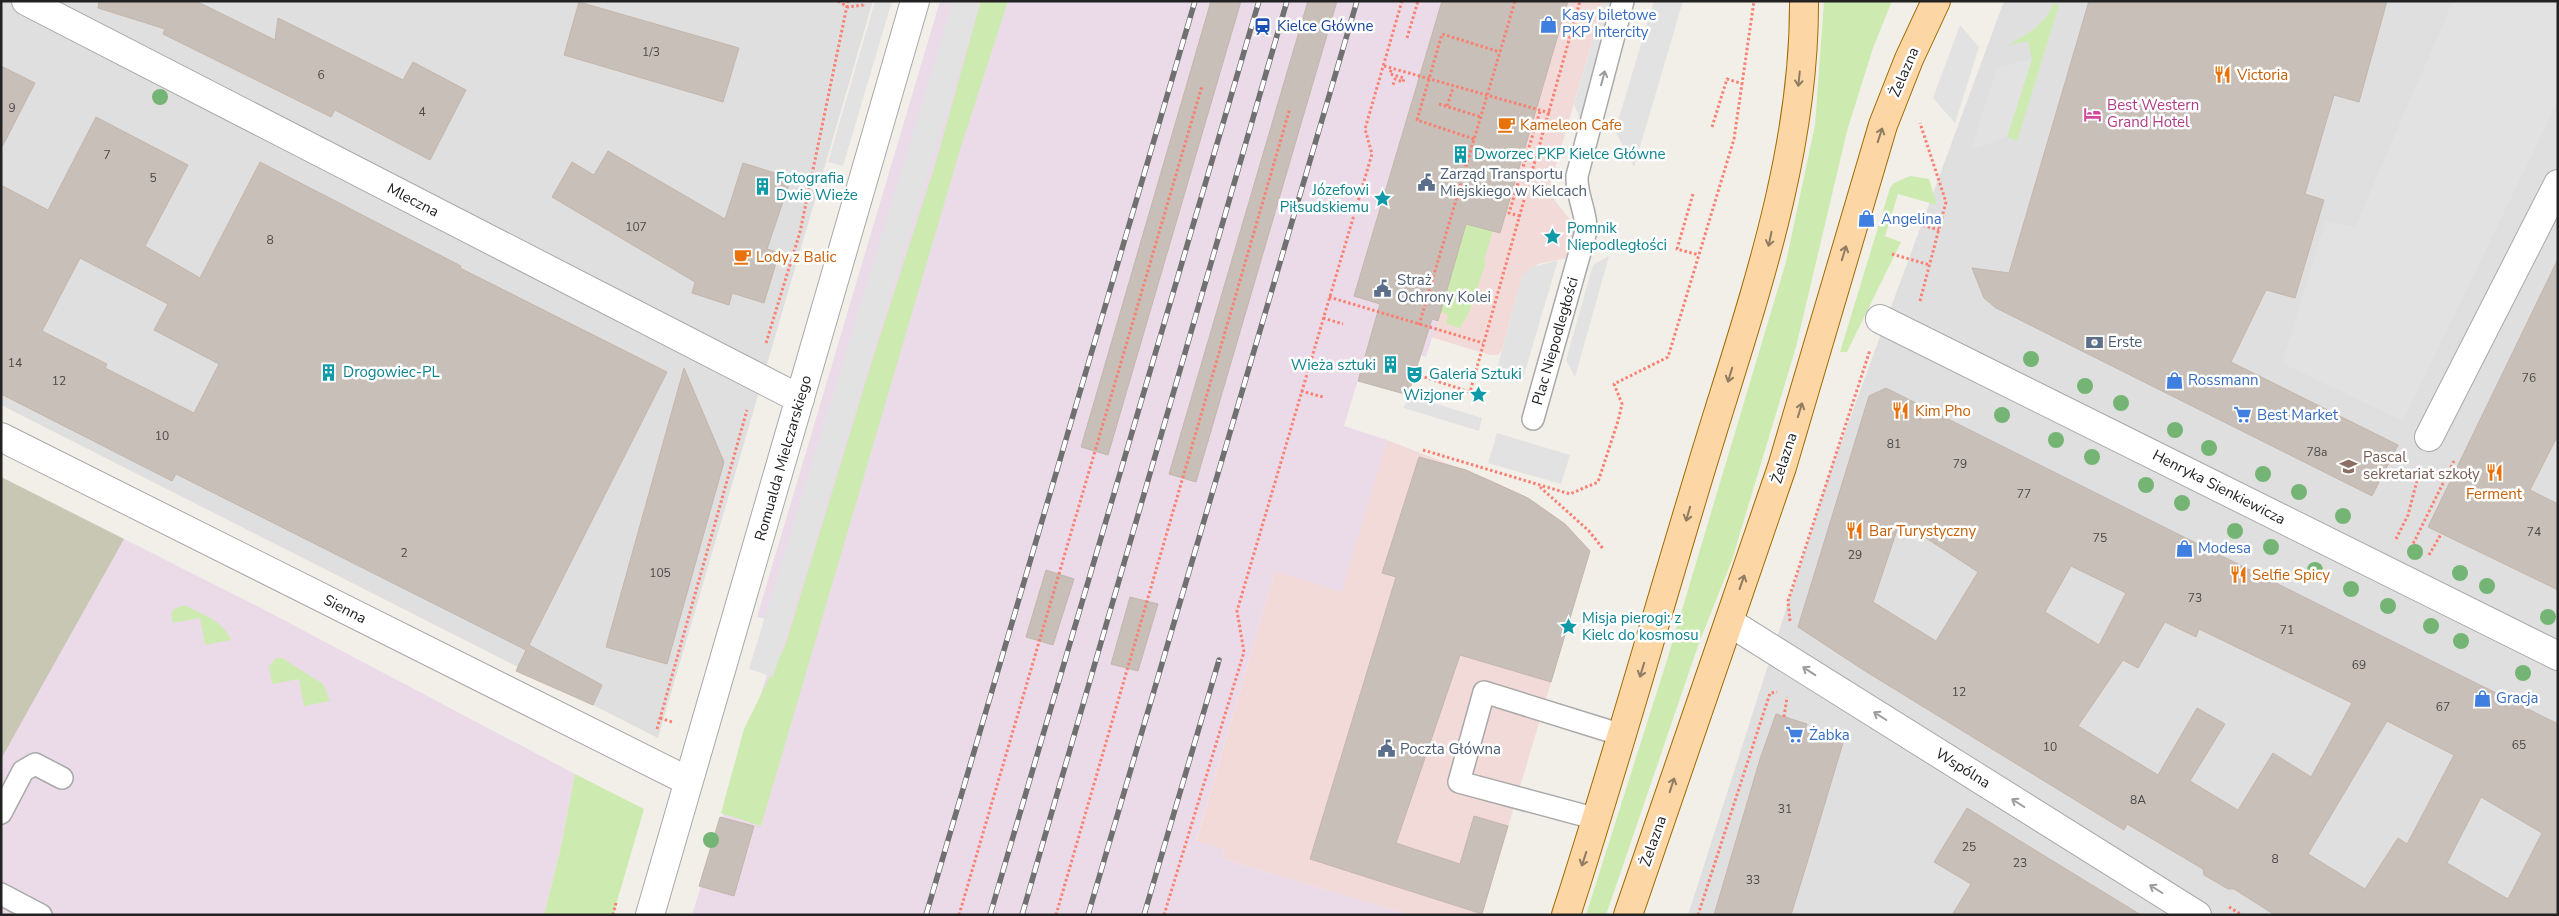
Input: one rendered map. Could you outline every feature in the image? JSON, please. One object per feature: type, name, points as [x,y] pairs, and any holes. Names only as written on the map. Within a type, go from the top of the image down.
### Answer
[{"type":"main road","points":[[1566,915],[1597,819],[1766,256],[1793,133],[1804,31],[1804,1]]},
{"type":"main road","name":"Żelazna","points":[[1628,915],[1787,451],[1883,125],[1909,59],[1936,1]]},
{"type":"street","name":"Mleczna","points":[[26,1],[800,398]]},
{"type":"street","name":"Romualda Mielczarskiego","points":[[650,915],[915,1]]},
{"type":"street","points":[[2429,437],[2558,184]]},
{"type":"street","name":"Henryka Sienkiewicza","points":[[1880,319],[2558,656]]},
{"type":"street","name":"Sienna","points":[[1,437],[688,781]]},
{"type":"street","name":"Wspólna","points":[[1728,622],[2197,915]]},
{"type":"lane","name":"Plac Niepodległości","points":[[1533,419],[1586,231],[1587,222],[1577,188],[1577,176],[1623,1]]},
{"type":"lane","points":[[1597,819],[1459,782],[1484,692],[1622,736]]},
{"type":"lane","points":[[1,813],[23,771],[35,764],[62,778]]},
{"type":"lane","points":[[1,894],[42,915]]},
{"type":"path","points":[[838,1],[848,7],[863,5],[864,1]]},
{"type":"path","points":[[648,761],[756,376],[800,232],[848,1]]},
{"type":"path","points":[[1164,915],[1244,652],[1237,611],[1372,154],[1365,129],[1402,1]]},
{"type":"path","points":[[1407,38],[1418,1]]},
{"type":"path","points":[[1418,325],[1515,1]]},
{"type":"path","points":[[1415,374],[1470,392],[1580,1]]},
{"type":"path","points":[[1423,450],[1570,494],[1598,482],[1622,404],[1614,384],[1668,357],[1734,139],[1754,1]]},
{"type":"path","points":[[1474,139],[1417,120],[1442,34],[1500,52]]},
{"type":"path","points":[[1384,66],[1550,113]]},
{"type":"path","points":[[1391,70],[1390,74],[1397,76],[1404,78],[1403,82],[1395,80],[1393,85],[1395,77],[1397,70]]},
{"type":"path","points":[[1712,127],[1727,80],[1743,84]]},
{"type":"path","points":[[959,915],[1202,86]]},
{"type":"path","points":[[1453,88],[1448,106],[1439,104],[1481,116]]},
{"type":"path","points":[[1056,915],[1290,108]]},
{"type":"path","points":[[1520,216],[1509,213],[1540,111]]},
{"type":"path","points":[[1911,333],[1945,211],[1946,196],[1920,120]]},
{"type":"path","points":[[1693,194],[1677,249],[1699,255]]},
{"type":"path","points":[[1894,217],[1939,230]]},
{"type":"path","points":[[1892,254],[1930,265]]},
{"type":"path","points":[[1329,297],[1483,343]]},
{"type":"path","points":[[1323,318],[1343,324]]},
{"type":"path","points":[[1792,627],[1788,612],[1788,601],[1880,319]]},
{"type":"path","points":[[1301,390],[1323,397]]},
{"type":"path","points":[[2381,569],[2408,514],[2429,437]]},
{"type":"path","points":[[1540,486],[1589,531],[1604,550]]},
{"type":"path","points":[[1784,717],[1789,688]]},
{"type":"path","points":[[1698,915],[1770,694],[1780,691]]},
{"type":"path","points":[[613,915],[618,896]]},
{"type":"shaded area","points":[[1,1],[873,1],[658,738],[1,405]]},
{"type":"shaded area","points":[[875,1],[892,1],[843,166],[828,162]]},
{"type":"shaded area","points":[[940,1],[1568,1],[1500,233],[1467,223],[1426,357],[1370,340],[1344,426],[1387,440],[1342,592],[1275,571],[1196,841],[1224,850],[1223,859],[1410,915],[692,915],[783,623],[757,617]]},
{"type":"shaded area","points":[[953,1],[981,1],[773,677],[749,669]]},
{"type":"shaded area","name":"Dworzec PKP Kielce Główne","points":[[1435,1],[1604,1],[1549,189],[1556,202],[1575,226],[1576,234],[1566,258],[1538,264],[1522,277],[1502,350],[1498,355],[1490,355],[1345,311]]},
{"type":"shaded area","points":[[1604,1],[1620,1],[1583,125],[1574,105]]},
{"type":"shaded area","points":[[1654,1],[1683,1],[1634,167],[1615,131]]},
{"type":"shaded area","points":[[2004,1],[2558,1],[2558,915],[1688,915],[1829,475]]},
{"type":"shaded area","points":[[2453,1],[2558,1],[2558,101],[2403,421],[2282,363],[2326,221],[2355,227]]},
{"type":"shaded area","points":[[1960,25],[1979,47],[1955,123],[1933,98]]},
{"type":"shaded area","points":[[2032,59],[2007,137],[1971,150],[1997,67]]},
{"type":"shaded area","points":[[1609,256],[1575,377],[1566,360],[1593,265]]},
{"type":"shaded area","points":[[1558,260],[1523,378],[1497,369],[1522,277],[1530,268]]},
{"type":"shaded area","points":[[1408,395],[1482,418],[1479,431],[1404,408]]},
{"type":"shaded area","points":[[1497,433],[1570,455],[1561,484],[1488,463]]},
{"type":"shaded area","points":[[1387,440],[1493,481],[1528,498],[1565,524],[1590,551],[1482,915],[1410,915],[1223,859],[1224,850],[1196,842],[1275,571],[1384,450]]},
{"type":"shaded area","points":[[1,477],[259,607],[575,774],[560,851],[544,915],[1,915]]},
{"type":"shaded area","points":[[1,477],[124,539],[1,759]]},
{"type":"green space","points":[[981,1],[1008,1],[960,150],[761,826],[721,813],[744,729],[785,646],[873,358],[935,165]]},
{"type":"green space","points":[[1824,1],[1892,1],[1873,48],[1847,131],[1796,347],[1732,560],[1699,643],[1606,915],[1586,915],[1667,660],[1786,262],[1815,125]]},
{"type":"green space","points":[[2053,3],[2059,5],[2017,141],[2007,137],[2032,59],[2028,41],[2009,45],[2041,23]]},
{"type":"green space","points":[[1910,176],[1929,179],[1937,205],[1898,194],[1885,236],[1901,242],[1847,352],[1840,352],[1890,188],[1894,183]]},
{"type":"green space","points":[[1467,223],[1493,231],[1484,260],[1486,262],[1470,310],[1460,328],[1446,324],[1448,315],[1440,312]]},
{"type":"green space","points":[[184,605],[217,623],[231,640],[205,645],[200,618],[173,623],[171,614],[174,609]]},
{"type":"green space","points":[[276,658],[282,658],[323,684],[330,701],[304,706],[299,679],[272,684],[269,666]]},
{"type":"green space","points":[[575,774],[644,809],[613,915],[544,915],[560,851]]},
{"type":"building","points":[[99,1],[196,1],[275,40],[278,18],[403,80],[413,62],[466,90],[430,160],[335,110],[331,117],[163,34],[165,29],[98,8]]},
{"type":"building","points":[[1211,1],[1241,1],[1108,455],[1081,447]]},
{"type":"building","points":[[1308,1],[1337,1],[1196,482],[1169,474]]},
{"type":"building","name":"Dworzec PKP Kielce Główne","points":[[1442,1],[1568,1],[1500,233],[1466,224],[1438,321],[1432,319],[1408,395],[1358,381],[1380,304],[1354,296]]},
{"type":"building","points":[[2089,1],[2387,1],[2359,102],[2334,95],[2305,194],[2324,200],[2295,298],[2266,290],[2231,362],[2398,445],[2372,496],[1996,308],[1984,298],[1972,268],[2009,273]]},
{"type":"building","points":[[579,2],[739,48],[723,102],[564,55]]},
{"type":"building","points":[[1,66],[35,83],[1,149]]},
{"type":"building","points":[[96,117],[188,165],[145,246],[200,278],[260,162],[461,266],[460,268],[667,372],[529,645],[602,685],[593,705],[516,671],[526,650],[176,474],[172,481],[1,394],[1,185],[48,210]],"holes":[[[80,258],[168,304],[154,330],[219,364],[194,413],[105,368],[107,364],[42,331]]]},
{"type":"building","points":[[608,151],[725,219],[743,163],[791,178],[767,249],[779,253],[764,303],[732,293],[729,305],[692,293],[695,282],[552,197],[572,162],[594,175]]},
{"type":"building","points":[[2558,259],[2558,435],[2530,490],[2558,504],[2558,590],[2428,527]]},
{"type":"building","points":[[684,368],[724,462],[667,664],[606,647]]},
{"type":"building","points":[[1886,388],[2558,724],[2558,915],[2275,915],[2234,889],[2228,889],[2204,875],[2203,869],[2127,824],[2124,830],[1865,671],[1798,627],[1869,396]],"holes":[[[1900,521],[1978,572],[1936,641],[1873,602]],[[2071,566],[2126,593],[2099,645],[2045,612]],[[2165,622],[2196,637],[2199,629],[2352,703],[2311,777],[2273,753],[2238,810],[2190,781],[2225,724],[2197,708],[2158,775],[2078,726],[2123,660],[2138,668]],[[2387,721],[2454,755],[2407,844],[2398,838],[2365,889],[2308,854]],[[2481,797],[2542,833],[2508,899],[2447,863]]]},
{"type":"building","name":"Poczta Główna","points":[[1419,457],[1466,470],[1528,498],[1565,524],[1590,551],[1551,682],[1460,655],[1396,843],[1460,864],[1474,816],[1508,826],[1482,914],[1310,859],[1396,577],[1382,573]]},
{"type":"building","points":[[1046,570],[1074,579],[1053,645],[1026,637]]},
{"type":"building","points":[[1130,597],[1158,604],[1138,671],[1111,664]]},
{"type":"building","points":[[1776,714],[1807,724],[1805,729],[1843,743],[1791,915],[1714,915],[1760,759]]},
{"type":"building","points":[[1967,808],[2141,915],[1952,915],[1971,884],[1934,862]]},
{"type":"building","points":[[720,817],[754,826],[734,896],[699,886]]},
{"type":"railway","points":[[926,915],[1195,1]]},
{"type":"railway","points":[[990,915],[1259,1]]},
{"type":"railway","points":[[1022,915],[1287,1]]},
{"type":"railway","points":[[1088,915],[1357,1]]},
{"type":"railway","points":[[1144,915],[1219,660]]},
{"type":"place","name":"Kasy biletowe PKP Intercity","points":[[1548,24]]},
{"type":"place","name":"Kielce Główne","points":[[1263,26]]},
{"type":"place","name":"Victoria","points":[[2223,75]]},
{"type":"place","name":"Best Western Grand Hotel","points":[[2093,114]]},
{"type":"place","name":"Kameleon Cafe","points":[[1506,125]]},
{"type":"place","name":"Dworzec PKP Kielce Główne","points":[[1460,154]]},
{"type":"place","name":"Zarząd Transportu Miejskiego w Kielcach","points":[[1426,183]]},
{"type":"place","name":"Fotografia Dwie Wieże","points":[[762,187]]},
{"type":"place","name":"Józefowi Piłsudskiemu","points":[[1383,199]]},
{"type":"place","name":"Angelina","points":[[1867,219]]},
{"type":"place","name":"Pomnik Niepodległości","points":[[1553,237]]},
{"type":"place","name":"Lody z Balic","points":[[742,257]]},
{"type":"place","name":"Straż Ochrony Kolei","points":[[1383,289]]},
{"type":"place","name":"Erste","points":[[2094,342]]},
{"type":"place","name":"Wieża sztuki","points":[[1390,365]]},
{"type":"place","name":"Drogowiec-PL","points":[[329,372]]},
{"type":"place","name":"Galeria Sztuki","points":[[1415,374]]},
{"type":"place","name":"Rossmann","points":[[2174,380]]},
{"type":"place","name":"Wizjoner","points":[[1478,395]]},
{"type":"place","name":"Kim Pho","points":[[1901,411]]},
{"type":"place","name":"Best Market","points":[[2243,415]]},
{"type":"place","name":"Pascal sekretariat szkoły","points":[[2349,466]]},
{"type":"place","name":"Ferment","points":[[2494,473]]},
{"type":"place","name":"Bar Turystyczny","points":[[1855,531]]},
{"type":"place","name":"Modesa","points":[[2184,548]]},
{"type":"place","name":"Selfie Spicy","points":[[2238,575]]},
{"type":"place","name":"Misja pierogi: z Kielc do kosmosu","points":[[1568,627]]},
{"type":"place","name":"Gracja","points":[[2482,698]]},
{"type":"place","name":"Żabka","points":[[1795,735]]},
{"type":"place","name":"Poczta Główna","points":[[1386,749]]}]
